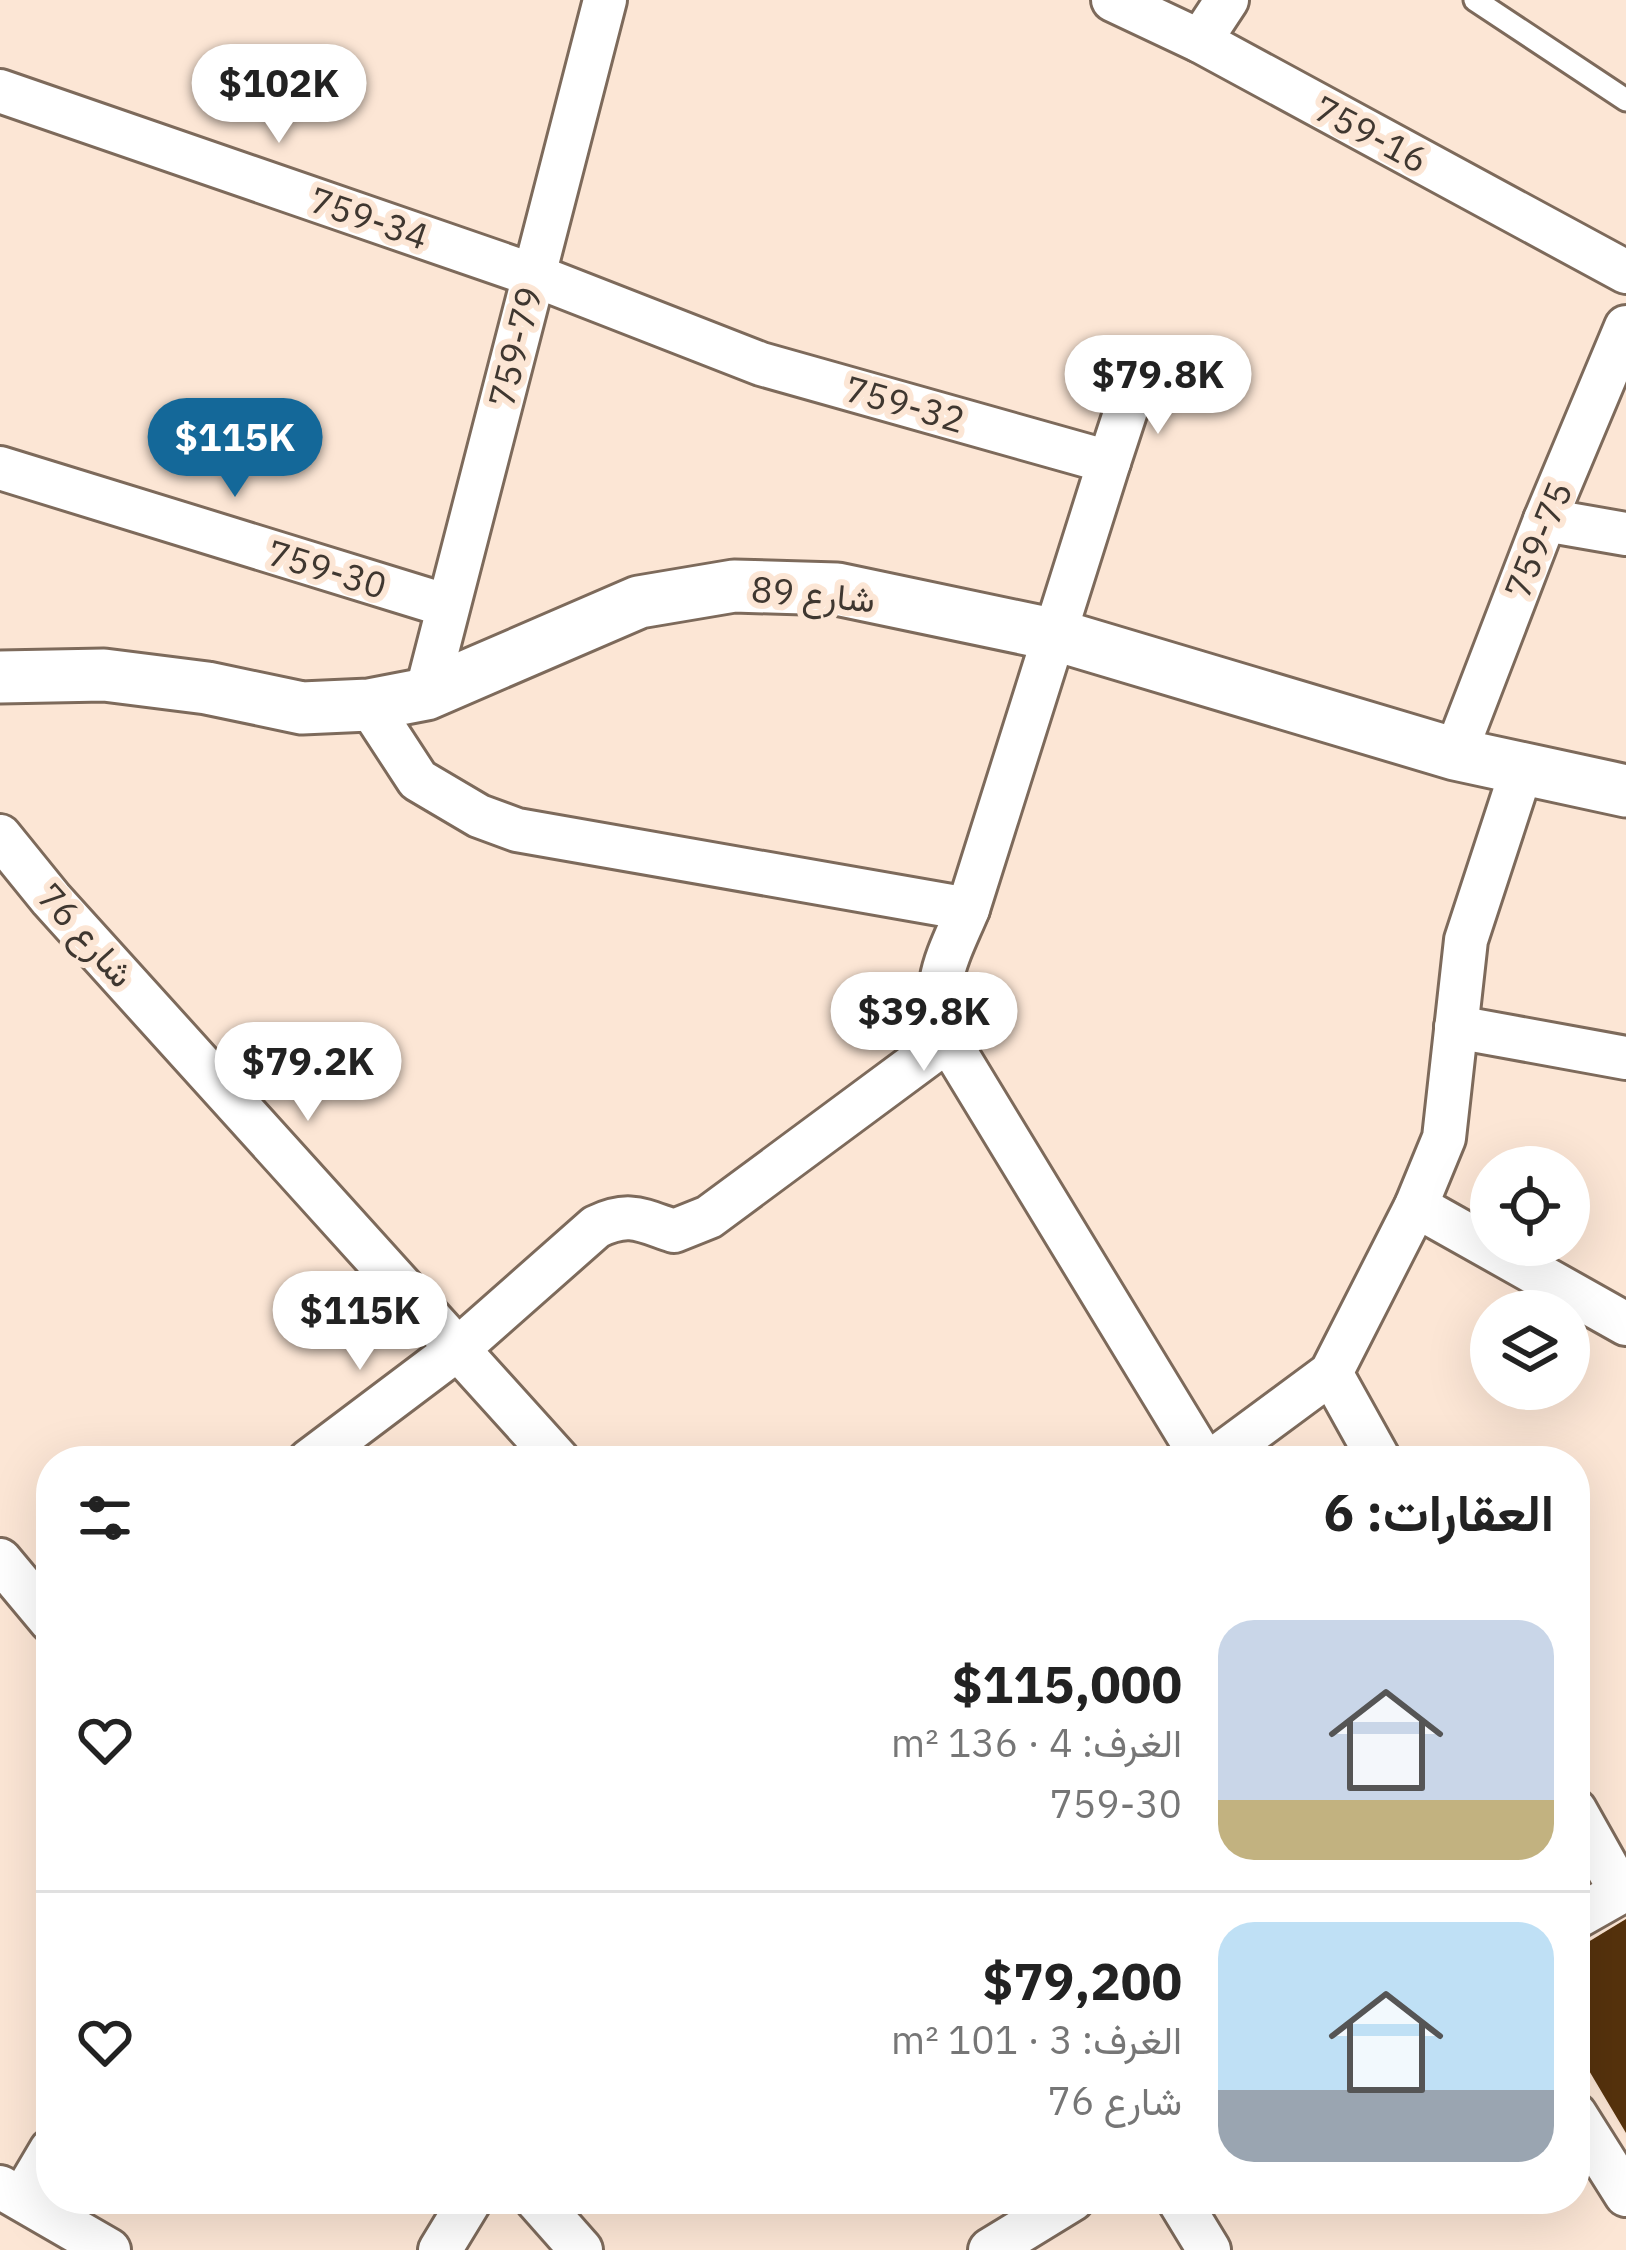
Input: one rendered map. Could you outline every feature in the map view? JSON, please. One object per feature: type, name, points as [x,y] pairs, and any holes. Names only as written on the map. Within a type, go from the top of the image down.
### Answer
[{"type":"street","name":"759-79","points":[[426,694],[604,0]]},
{"type":"street","name":"759-16","points":[[1113,0],[1200,41],[1626,272]]},
{"type":"street","points":[[1200,41],[1227,0]]},
{"type":"street","name":"759-34","points":[[0,91],[533,274]]},
{"type":"street","name":"759-32","points":[[533,274],[761,364],[1109,462]]},
{"type":"street","name":"759-75","points":[[1456,754],[1545,520],[1626,327]]},
{"type":"street","points":[[1132,388],[968,909],[940,977],[940,1015],[948,1040],[1199,1446]]},
{"type":"street","name":"759-30","points":[[0,468],[448,606]]},
{"type":"street","points":[[1545,520],[1626,534]]},
{"type":"street","name":"شارع 89","points":[[0,676],[104,675],[302,707],[369,705],[426,694],[639,602],[734,586],[837,589],[1056,635],[1456,754],[1626,791]]},
{"type":"street","points":[[369,705],[418,780],[479,816],[517,830],[968,909]]},
{"type":"street","points":[[1229,1446],[1331,1373],[1416,1206],[1444,1138],[1466,940],[1522,769]]},
{"type":"street","name":"شارع 76","points":[[0,836],[51,899],[546,1446]]},
{"type":"street","points":[[1456,1027],[1626,1058]]},
{"type":"street","points":[[329,1446],[459,1348],[596,1227],[618,1216],[674,1231],[709,1216],[948,1040]]},
{"type":"street","points":[[1416,1206],[1626,1324]]},
{"type":"street","points":[[1331,1373],[1372,1446]]},
{"type":"street","points":[[0,1560],[36,1603]]},
{"type":"street","points":[[1590,1835],[1623,1891],[1590,1910]]},
{"type":"street","points":[[1590,2138],[1626,2195]]},
{"type":"street","points":[[11,2193],[36,2166]]},
{"type":"street","points":[[47,2214],[109,2250]]},
{"type":"street","points":[[440,2250],[462,2214]]},
{"type":"street","points":[[549,2214],[581,2250]]},
{"type":"street","points":[[990,2250],[1049,2214]]},
{"type":"street","points":[[1187,2214],[1209,2250]]},
{"type":"lane","points":[[1475,0],[1626,100]]},
{"type":"building","points":[[1626,1919],[1626,2133],[1590,2072],[1590,1941]]}]
